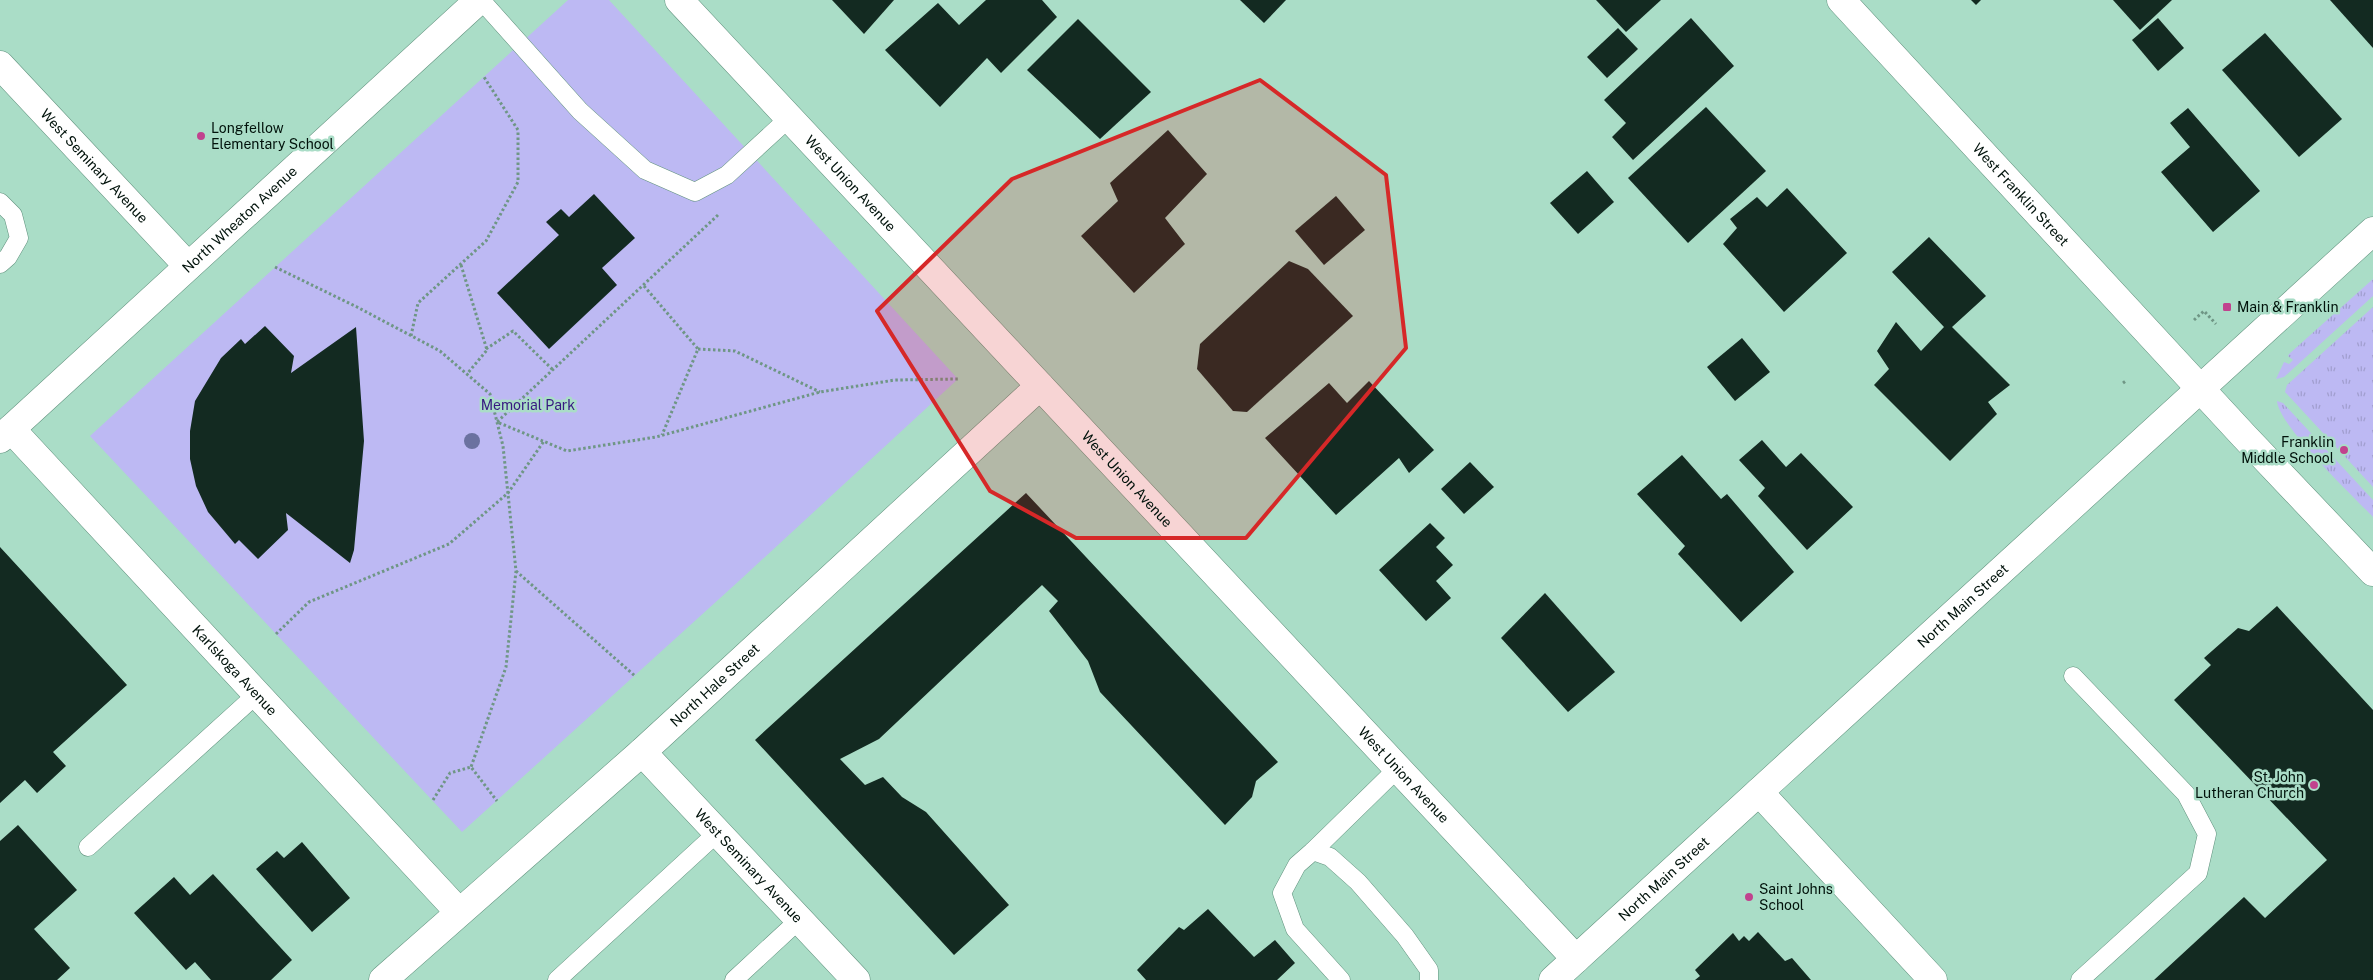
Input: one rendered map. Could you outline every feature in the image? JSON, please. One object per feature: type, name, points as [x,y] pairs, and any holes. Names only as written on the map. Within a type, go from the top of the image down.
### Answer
[{"type":"street","name":"North Wheaton Avenue","points":[[6,434],[480,0]]},
{"type":"street","name":"West Union Avenue","points":[[679,0],[1576,959]]},
{"type":"street","name":"West Franklin Street","points":[[1841,0],[2200,389],[2373,572]]},
{"type":"street","name":"West Seminary Avenue","points":[[0,65],[188,266]]},
{"type":"street","name":"North Main Street","points":[[1553,980],[2373,231]]},
{"type":"street","name":"North Hale Street","points":[[383,980],[642,752],[1040,386]]},
{"type":"street","name":"Karlskoga Avenue","points":[[6,434],[257,694],[459,912]]},
{"type":"street","name":"West Seminary Avenue","points":[[642,752],[856,980]]},
{"type":"street","points":[[1759,792],[1933,980]]},
{"type":"lane","points":[[480,0],[580,111],[645,170],[695,192],[727,175],[789,118]]},
{"type":"lane","points":[[0,202],[13,215],[19,238],[8,257],[0,264]]},
{"type":"lane","points":[[2073,676],[2186,794],[2208,834],[2198,873],[2080,980]]},
{"type":"lane","points":[[88,847],[257,694]]},
{"type":"lane","points":[[1341,980],[1295,929],[1282,893],[1297,865],[1398,768]]},
{"type":"lane","points":[[558,980],[717,833]]},
{"type":"lane","points":[[1313,851],[1330,857],[1358,882],[1404,936],[1429,970],[1429,980]]},
{"type":"lane","points":[[734,980],[799,920]]},
{"type":"path","points":[[412,336],[418,303],[486,241],[518,182],[518,130],[484,76]]},
{"type":"path","points":[[497,422],[722,211]]},
{"type":"path","points":[[461,265],[486,349]]},
{"type":"path","points":[[275,268],[440,351],[490,394],[503,446],[516,570],[506,668],[471,767]]},
{"type":"path","points":[[644,286],[698,349],[735,351],[820,392]]},
{"type":"path","points":[[2194,320],[2204,311],[2216,324]]},
{"type":"path","points":[[467,374],[486,349],[513,331],[553,370]]},
{"type":"path","points":[[662,435],[698,349]]},
{"type":"path","points":[[497,422],[567,451],[662,435],[820,392],[895,380],[958,379]]},
{"type":"path","points":[[276,634],[308,602],[449,544],[508,493],[544,441]]},
{"type":"path","points":[[516,570],[635,676]]},
{"type":"path","points":[[433,800],[450,773],[471,767]]},
{"type":"path","points":[[471,767],[497,801]]},
{"type":"highlighted area","points":[[1260,80],[1386,175],[1406,348],[1246,538],[1076,538],[990,491],[877,311],[1012,179]]},
{"type":"green space","name":"Memorial Park","points":[[568,0],[609,0],[958,379],[462,832],[90,436]]},
{"type":"green space","points":[[2373,279],[2373,296],[2284,377],[2276,379],[2284,362],[2289,364],[2293,360],[2288,356],[2289,354]]},
{"type":"green space","name":"Franklin Middle School","points":[[2373,307],[2373,487],[2285,392],[2287,385]]},
{"type":"green space","points":[[2277,401],[2283,403],[2373,500],[2373,517],[2334,478],[2303,443],[2290,427]]},
{"type":"building","points":[[832,0],[894,0],[864,34]]},
{"type":"building","points":[[986,0],[1042,0],[1057,17],[1001,73],[987,58],[940,107],[885,50],[938,3],[959,25]]},
{"type":"building","points":[[1240,0],[1286,0],[1264,23]]},
{"type":"building","points":[[1596,0],[1661,0],[1626,32]]},
{"type":"building","points":[[1971,0],[1981,0],[1976,5]]},
{"type":"building","points":[[2113,0],[2172,0],[2140,30]]},
{"type":"building","points":[[2330,0],[2373,0],[2373,48]]},
{"type":"building","points":[[1691,18],[1734,66],[1633,160],[1612,137],[1626,123],[1604,100]]},
{"type":"building","points":[[2158,18],[2184,48],[2158,71],[2132,40]]},
{"type":"building","points":[[1078,19],[1151,92],[1100,139],[1027,70]]},
{"type":"building","points":[[1618,28],[1638,49],[1607,78],[1587,57]]},
{"type":"building","points":[[2265,33],[2342,119],[2299,157],[2222,70]]},
{"type":"building","points":[[1706,107],[1766,171],[1688,243],[1628,178]]},
{"type":"building","points":[[2188,108],[2260,191],[2213,232],[2161,172],[2190,147],[2170,123]]},
{"type":"building","points":[[1168,130],[1207,174],[1165,218],[1185,244],[1134,293],[1081,236],[1118,201],[1110,183]]},
{"type":"building","points":[[1587,171],[1614,202],[1578,234],[1550,203]]},
{"type":"building","points":[[1787,188],[1847,253],[1784,312],[1723,244],[1737,228],[1730,219],[1757,197],[1767,207]]},
{"type":"building","points":[[594,194],[635,238],[602,268],[617,285],[549,349],[497,293],[559,235],[546,222],[561,209],[569,217]]},
{"type":"building","points":[[1336,196],[1365,230],[1324,265],[1295,231]]},
{"type":"building","points":[[1929,237],[1986,296],[1952,327],[2010,385],[1988,402],[1997,414],[1950,461],[1874,385],[1889,369],[1877,351],[1896,322],[1921,351],[1944,327],[1892,272]]},
{"type":"building","points":[[1289,261],[1308,269],[1353,316],[1247,412],[1233,411],[1197,369],[1200,344]]},
{"type":"building","points":[[265,326],[294,356],[291,373],[356,327],[364,441],[354,550],[350,563],[286,513],[288,530],[258,559],[239,540],[235,544],[208,512],[196,486],[190,459],[190,431],[195,401],[221,358],[241,339],[245,344]]},
{"type":"building","points":[[1742,338],[1770,372],[1735,401],[1707,367]]},
{"type":"building","points":[[1369,381],[1434,450],[1409,473],[1399,458],[1336,515],[1265,438],[1329,383],[1347,403]]},
{"type":"building","points":[[1762,440],[1786,467],[1801,453],[1853,507],[1807,550],[1758,496],[1765,488],[1739,460]]},
{"type":"building","points":[[1682,455],[1721,499],[1727,494],[1794,572],[1741,622],[1678,554],[1685,546],[1637,494]]},
{"type":"building","points":[[1470,462],[1494,487],[1464,514],[1441,489]]},
{"type":"building","points":[[1026,493],[1278,762],[1256,781],[1252,797],[1225,825],[1100,692],[1088,661],[1049,611],[1058,601],[1042,585],[879,739],[840,759],[865,785],[883,777],[902,797],[926,812],[1009,905],[954,955],[755,740]]},
{"type":"building","points":[[1430,523],[1445,538],[1436,547],[1453,565],[1436,581],[1451,598],[1426,621],[1379,570]]},
{"type":"building","points":[[0,547],[127,685],[53,752],[66,766],[37,793],[25,780],[0,803]]},
{"type":"building","points":[[1545,593],[1615,672],[1568,712],[1501,638]]},
{"type":"building","name":"St. John Lutheran Church","points":[[2277,606],[2373,710],[2373,980],[2154,980],[2244,897],[2265,918],[2327,860],[2174,700],[2211,665],[2204,658],[2238,628],[2249,631]]},
{"type":"building","points":[[18,825],[77,890],[34,929],[70,968],[57,980],[0,980],[0,841]]},
{"type":"building","points":[[302,842],[350,898],[312,932],[256,869],[277,851],[284,858]]},
{"type":"building","points":[[213,874],[292,960],[271,980],[211,980],[195,962],[186,970],[134,913],[174,877],[190,895]]},
{"type":"building","points":[[1208,909],[1254,957],[1275,940],[1295,963],[1277,980],[1146,980],[1137,970],[1179,927],[1184,930]]},
{"type":"building","points":[[1758,932],[1785,961],[1792,958],[1811,980],[1695,980],[1700,976],[1695,970],[1733,933],[1739,941],[1744,936],[1749,941]]},
{"type":"place","name":"Longfellow Elementary School","points":[[201,136]]},
{"type":"place","name":"Main & Franklin","points":[[2227,307]]},
{"type":"place","name":"Franklin Middle School","points":[[2344,450]]},
{"type":"place","name":"St. John Lutheran Church","points":[[2314,785]]},
{"type":"place","name":"Saint Johns School","points":[[1749,897]]}]
